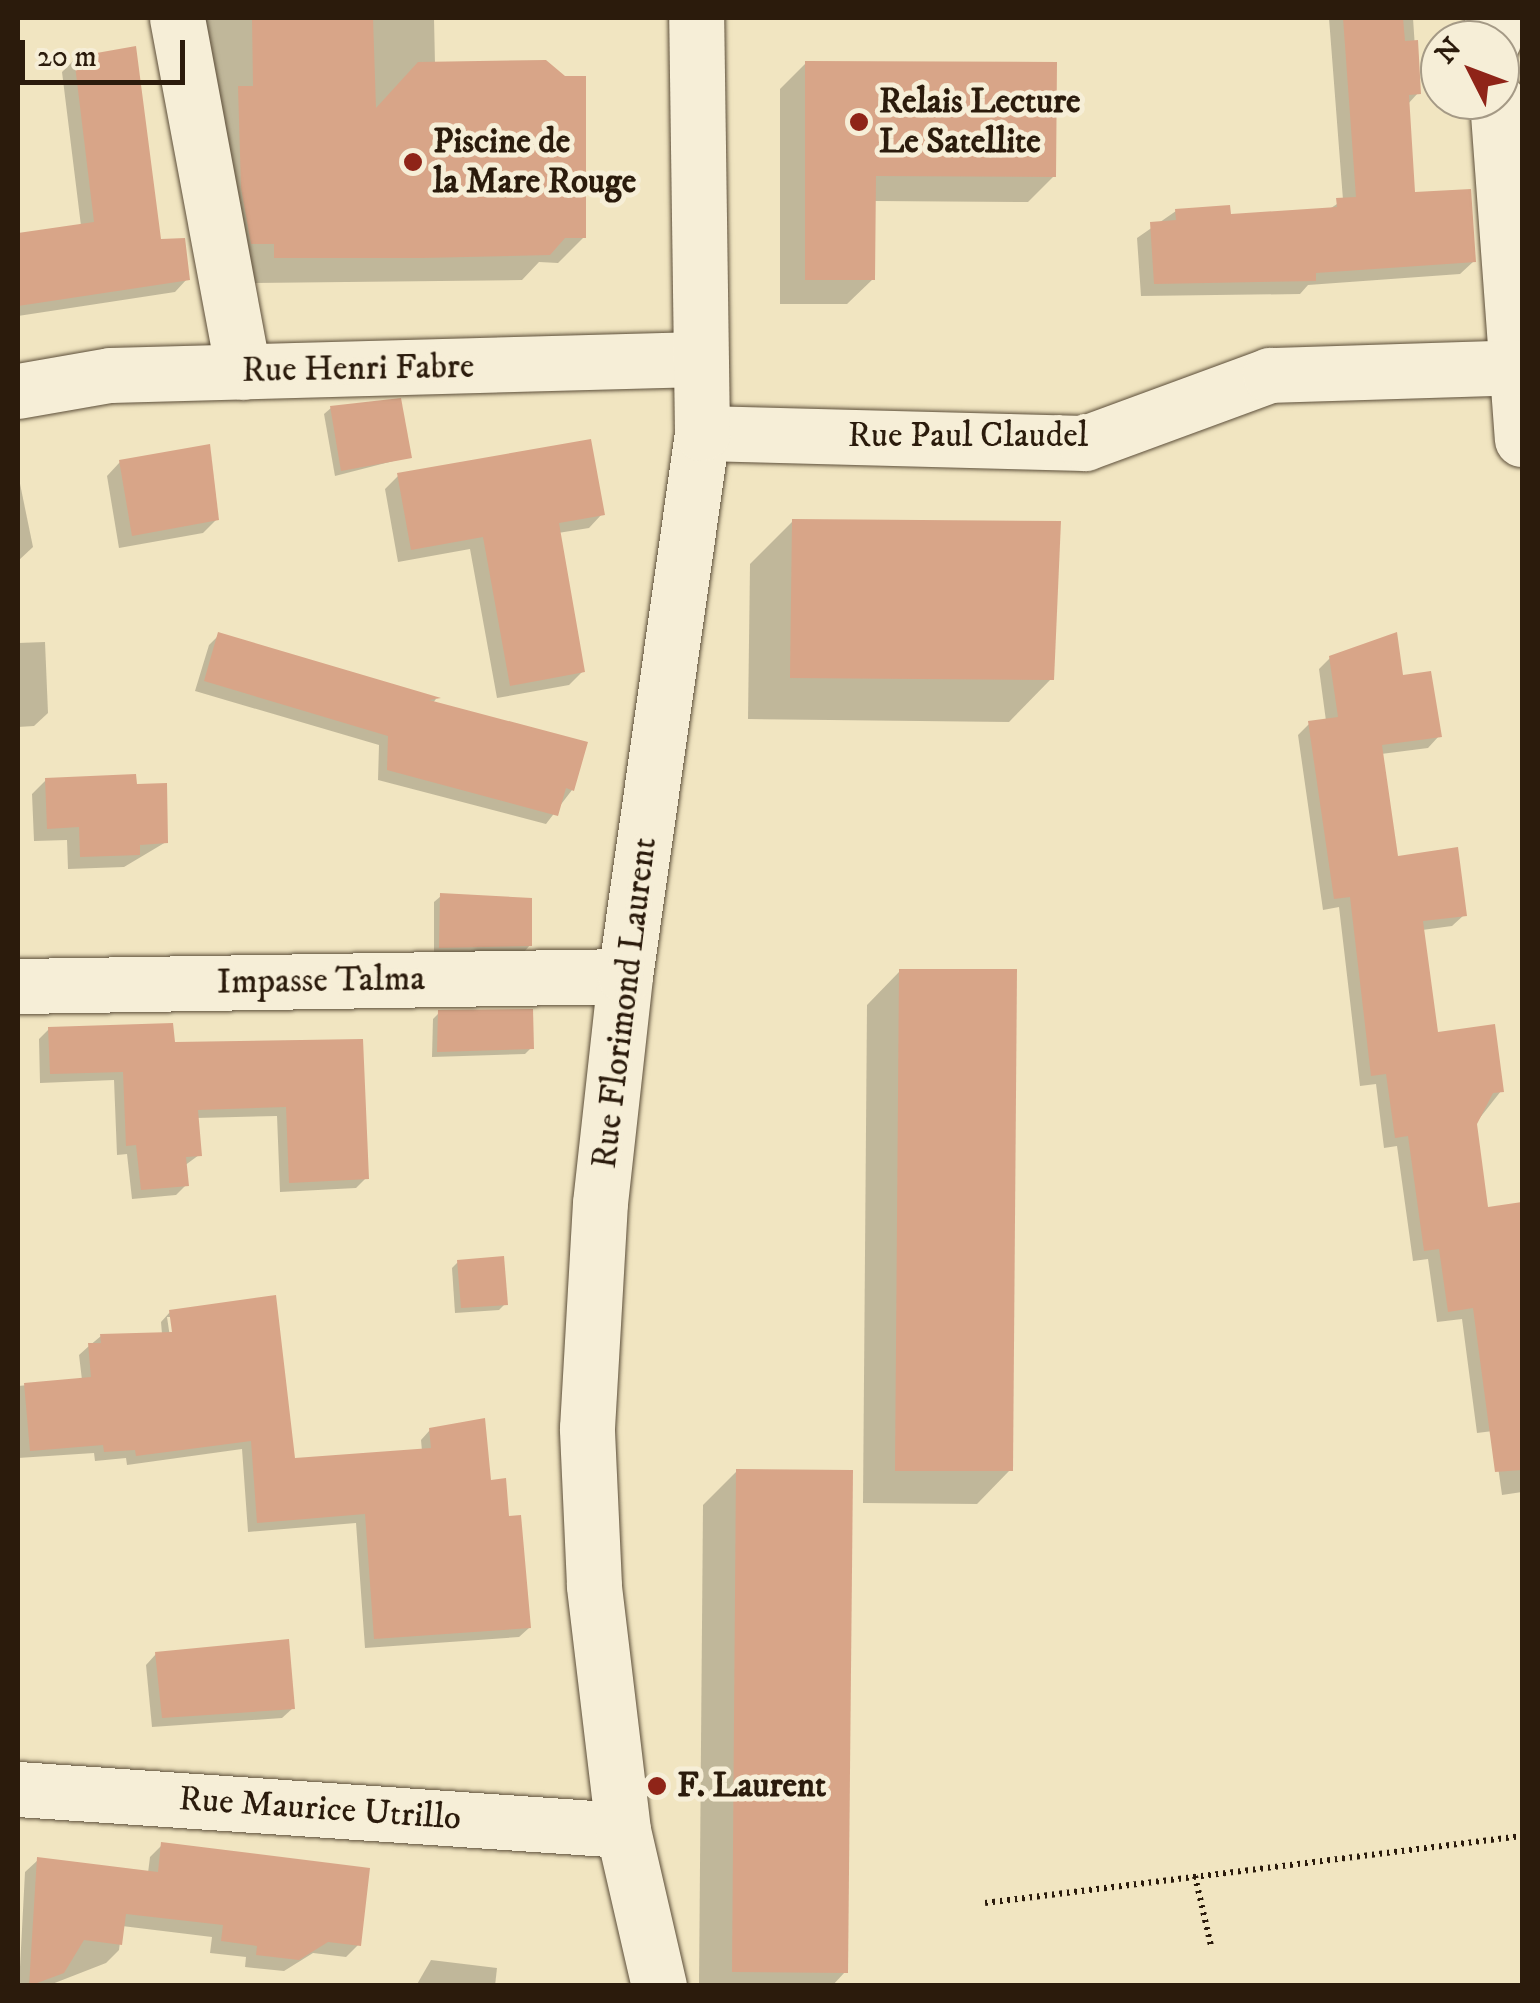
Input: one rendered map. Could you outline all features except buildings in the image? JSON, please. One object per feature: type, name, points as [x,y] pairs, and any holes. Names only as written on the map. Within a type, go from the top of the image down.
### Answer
[{"type":"street","points":[[177,18],[243,372]]},
{"type":"street","name":"Rue Florimond Laurent","points":[[659,1986],[623,1830],[594,1585],[587,1428],[600,1203],[626,976],[702,432],[696,18]]},
{"type":"street","points":[[1500,120],[1522,438]]},
{"type":"street","name":"Rue Henri Fabre","points":[[18,391],[110,375],[700,358]]},
{"type":"street","name":"Rue Paul Claudel","points":[[702,432],[1085,443],[1270,375],[1519,366]]},
{"type":"street","name":"Impasse Talma","points":[[18,986],[626,976]]},
{"type":"street","name":"Rue Maurice Utrillo","points":[[18,1788],[623,1830]]},
{"type":"path","points":[[985,1903],[1522,1836]]},
{"type":"path","points":[[1194,1876],[1211,1946]]},
{"type":"place","name":"Relais Lecture Le Satellite","points":[[859,122]]},
{"type":"place","name":"Piscine de la Mare Rouge","points":[[413,162]]},
{"type":"place","name":"F. Laurent","points":[[657,1786]]}]
